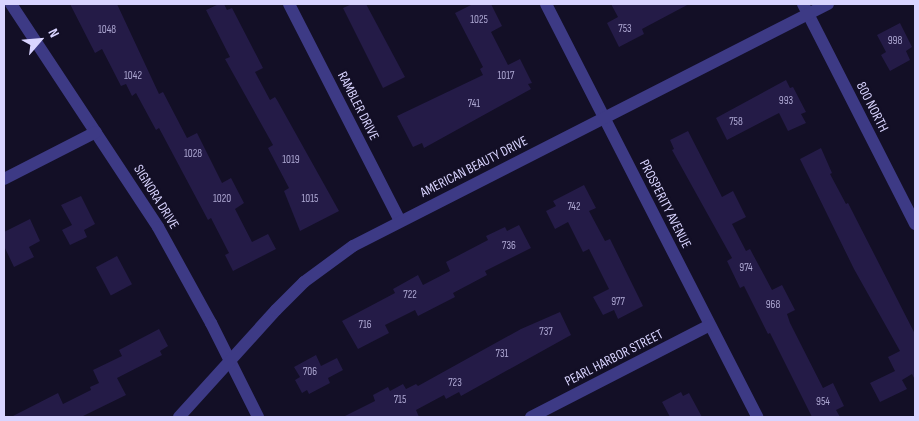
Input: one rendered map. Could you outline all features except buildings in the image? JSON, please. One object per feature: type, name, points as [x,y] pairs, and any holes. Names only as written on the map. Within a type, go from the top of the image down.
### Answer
[{"type":"street","name":"SIGNORA DRIVE","points":[[11,4],[158,227],[258,417]]},
{"type":"street","name":"RAMBLER DRIVE","points":[[289,4],[400,221]]},
{"type":"street","name":"PROSPERITY AVENUE","points":[[546,4],[757,417]]},
{"type":"street","name":"AMERICAN BEAUTY DRIVE","points":[[179,417],[229,360],[310,277],[353,246],[604,118],[805,9],[828,4]]},
{"type":"street","name":"800 NORTH","points":[[805,9],[915,224]]},
{"type":"street","points":[[4,179],[96,132]]},
{"type":"street","name":"PEARL HARBOR STREET","points":[[531,417],[710,326]]}]
